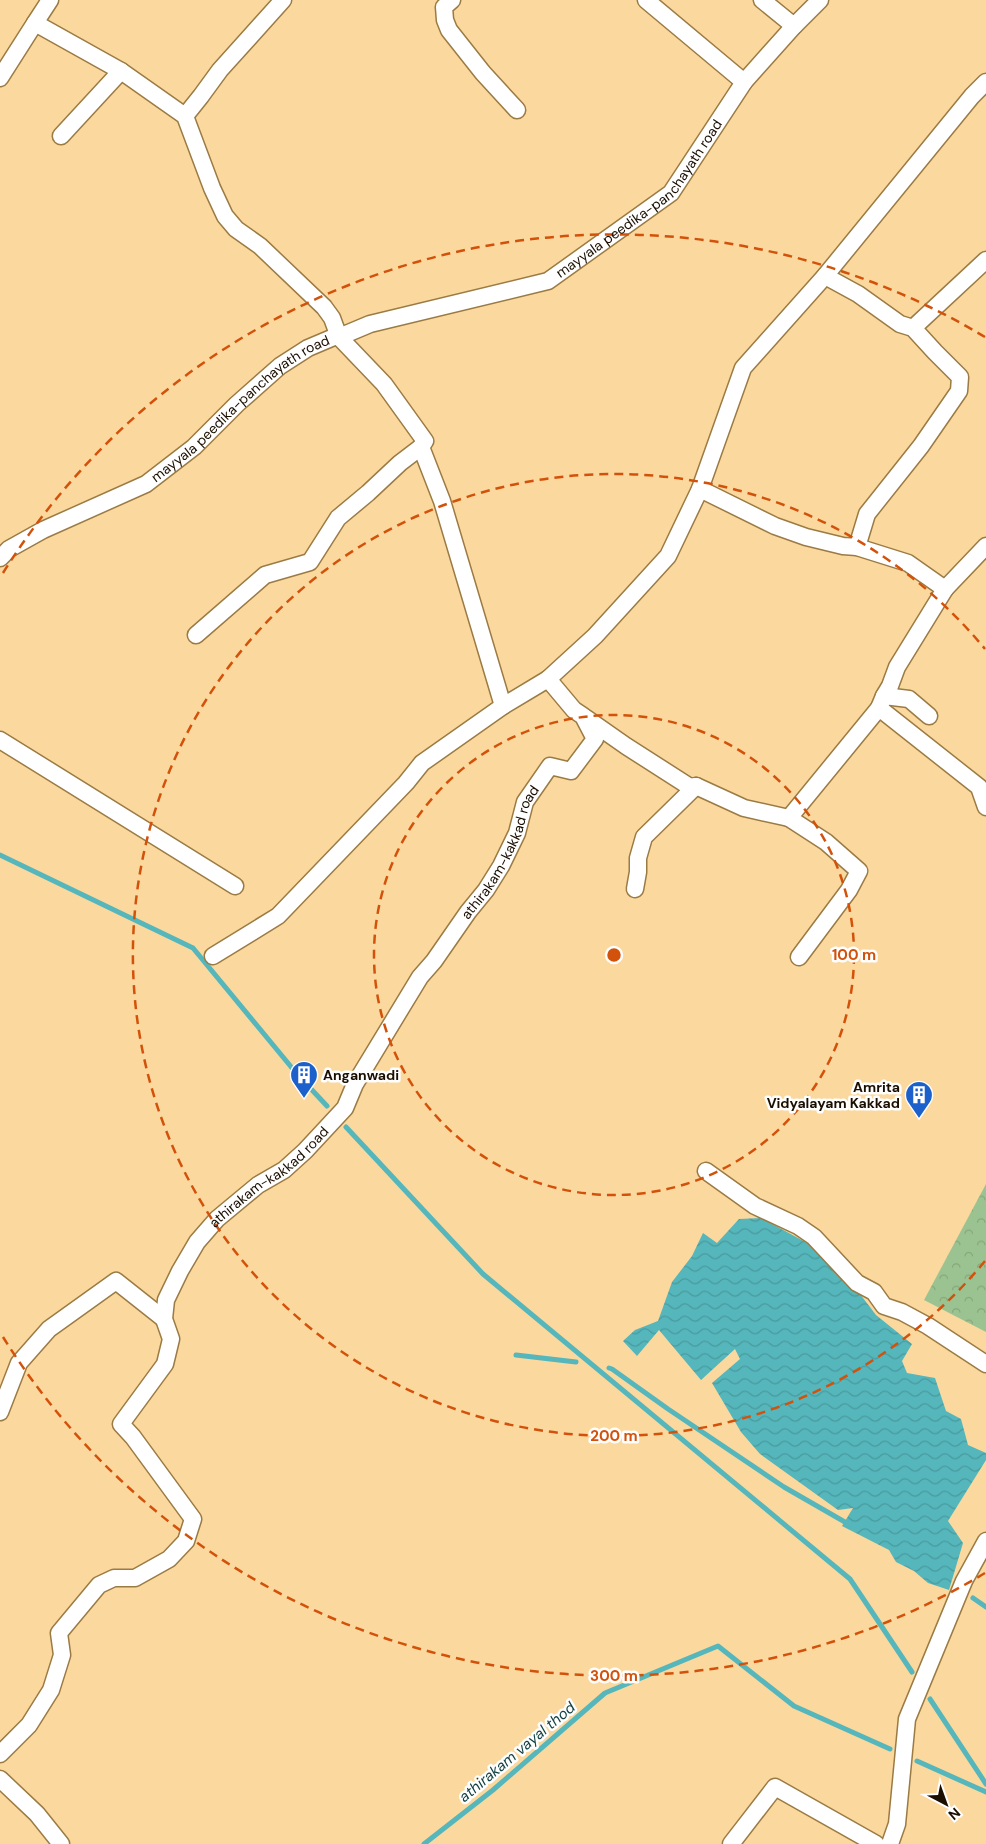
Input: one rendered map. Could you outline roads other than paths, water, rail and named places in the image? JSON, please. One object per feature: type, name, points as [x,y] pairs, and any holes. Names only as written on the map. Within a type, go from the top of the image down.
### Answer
[{"type":"street","points":[[0,78],[50,0]]},
{"type":"street","points":[[185,116],[220,70],[283,0]]},
{"type":"street","points":[[452,0],[444,7],[445,20],[449,30],[517,110]]},
{"type":"street","points":[[646,0],[744,82]]},
{"type":"street","points":[[762,0],[794,26]]},
{"type":"street","name":"mayyala peedika-panchayath road","points":[[0,558],[8,549],[43,530],[146,484],[194,448],[237,404],[280,366],[308,348],[334,336],[339,337],[370,324],[548,282],[671,193],[744,82],[820,0]]},
{"type":"street","points":[[35,23],[121,71],[185,116],[212,188],[225,216],[236,229],[260,246],[324,306],[332,318],[339,337],[384,384],[425,441],[421,447],[400,462],[368,493],[338,518],[310,562],[265,575],[196,635]]},
{"type":"street","points":[[61,136],[121,71]]},
{"type":"street","points":[[213,956],[278,916],[406,783],[422,763],[503,706],[548,679],[595,636],[668,556],[700,490],[743,368],[825,276],[972,96],[986,82]]},
{"type":"street","points":[[913,328],[986,260]]},
{"type":"street","points":[[825,276],[858,294],[900,324],[913,328],[960,377],[959,391],[921,446],[867,514],[856,547]]},
{"type":"street","points":[[421,447],[442,501],[503,706]]},
{"type":"street","points":[[700,490],[775,526],[806,537],[843,546],[856,547],[908,563],[944,589]]},
{"type":"street","points":[[789,818],[882,702],[897,667],[944,589],[986,546]]},
{"type":"street","name":"athirakam-kakkad road","points":[[0,1754],[30,1725],[51,1690],[62,1655],[59,1633],[99,1585],[114,1578],[135,1578],[169,1559],[186,1541],[194,1519],[133,1437],[121,1424],[165,1364],[171,1339],[164,1319],[166,1300],[197,1242],[217,1219],[258,1185],[284,1170],[305,1151],[345,1108],[355,1084],[420,977],[486,890],[501,866],[516,833],[525,802],[550,766],[571,771],[596,739],[583,716],[574,710],[548,679]]},
{"type":"street","points":[[882,702],[909,699],[929,716]]},
{"type":"street","points":[[882,702],[979,787],[986,807]]},
{"type":"street","points":[[583,716],[690,787],[696,786],[744,808],[789,818],[826,842],[859,871],[849,890],[799,957]]},
{"type":"street","points":[[0,740],[235,886]]},
{"type":"street","points":[[635,889],[638,858],[644,837],[696,786]]},
{"type":"street","points":[[706,1171],[755,1206],[798,1226],[814,1237],[857,1282],[874,1292],[884,1306],[902,1312],[928,1326],[986,1364]]},
{"type":"street","points":[[0,1412],[20,1363],[49,1329],[116,1281],[164,1319]]},
{"type":"street","points":[[890,1844],[897,1824],[907,1719],[964,1581],[986,1541]]},
{"type":"street","points":[[0,1779],[37,1814],[61,1844]]},
{"type":"street","points":[[731,1844],[775,1787],[876,1844]]},
{"type":"water","points":[[761,1218],[809,1244],[847,1277],[876,1315],[912,1344],[902,1361],[907,1373],[935,1378],[946,1411],[961,1419],[968,1445],[986,1453],[986,1460],[948,1521],[963,1543],[949,1590],[928,1583],[914,1571],[896,1562],[889,1550],[842,1526],[853,1508],[838,1510],[760,1454],[741,1432],[712,1383],[740,1359],[735,1349],[701,1380],[659,1330],[637,1356],[623,1341],[635,1330],[658,1321],[672,1282],[692,1256],[703,1233],[717,1243],[739,1219]]},
{"type":"waterway","points":[[0,855],[193,948],[297,1074],[327,1106]]},
{"type":"waterway","points":[[346,1127],[483,1274],[850,1579],[912,1672]]},
{"type":"waterway","points":[[516,1355],[576,1362]]},
{"type":"waterway","points":[[609,1368],[784,1487],[850,1525]]},
{"type":"waterway","points":[[973,1598],[986,1607]]},
{"type":"waterway","name":"athirakam vayal thod","points":[[424,1844],[493,1790],[605,1693],[718,1646],[794,1706],[890,1749]]},
{"type":"waterway","points":[[930,1699],[986,1784]]},
{"type":"waterway","name":"athirakam vayal thod","points":[[917,1761],[986,1792]]},
{"type":"place","name":"Anganwadi","points":[[304,1099]]},
{"type":"place","name":"Amrita Vidyalayam Kakkad","points":[[919,1119]]}]
